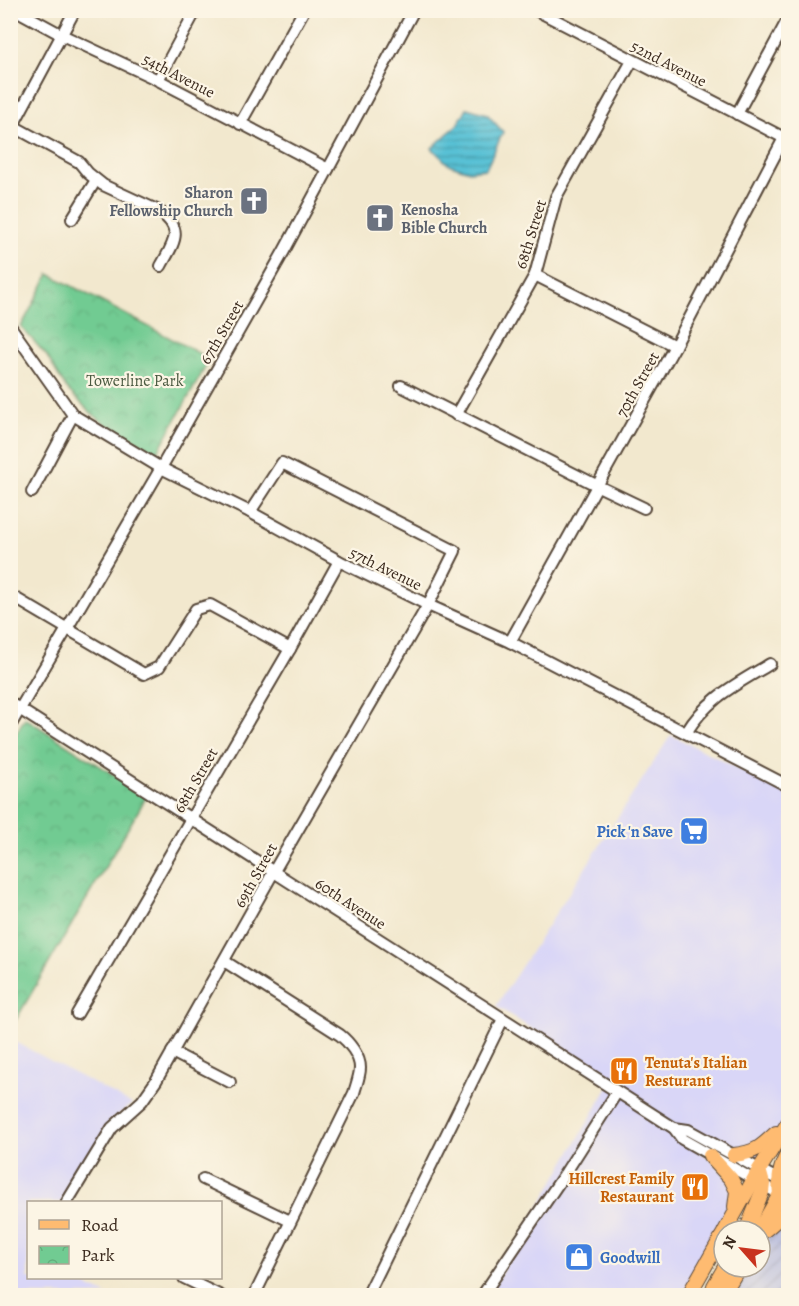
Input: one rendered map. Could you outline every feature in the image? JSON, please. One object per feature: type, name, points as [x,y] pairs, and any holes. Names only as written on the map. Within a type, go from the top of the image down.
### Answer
[{"type":"main road","points":[[734,1155],[753,1152],[760,1148],[789,1122]]},
{"type":"main road","points":[[733,1219],[759,1178],[789,1122]]},
{"type":"main road","points":[[767,1219],[785,1187],[780,1171],[789,1153]]},
{"type":"main road","points":[[710,1156],[731,1179],[737,1191],[735,1215]]},
{"type":"main road","points":[[752,1219],[759,1203],[759,1178]]},
{"type":"main road","points":[[772,1226],[779,1217],[789,1212]]},
{"type":"main road","points":[[688,1296],[712,1254]]},
{"type":"main road","points":[[711,1296],[718,1279]]},
{"type":"main road","points":[[722,1296],[732,1279]]},
{"type":"street","name":"54th Avenue","points":[[16,10],[62,35],[158,80],[328,169]]},
{"type":"street","points":[[75,10],[12,128],[79,162],[104,185],[159,211],[176,230],[161,266]]},
{"type":"street","points":[[158,80],[196,10]]},
{"type":"street","points":[[240,124],[304,10]]},
{"type":"street","name":"67th Street","points":[[10,726],[16,706],[68,628],[284,251],[414,10]]},
{"type":"street","name":"52nd Avenue","points":[[536,10],[786,139]]},
{"type":"street","points":[[736,114],[789,20]]},
{"type":"street","name":"68th Street","points":[[456,415],[535,275],[556,197],[632,61]]},
{"type":"street","name":"70th Street","points":[[510,642],[675,346],[786,139]]},
{"type":"street","points":[[72,219],[96,180]]},
{"type":"street","points":[[535,275],[675,346]]},
{"type":"street","name":"57th Avenue","points":[[10,326],[73,415],[161,468],[250,512],[339,561],[510,642],[789,786]]},
{"type":"street","points":[[400,386],[644,508]]},
{"type":"street","points":[[32,492],[73,415]]},
{"type":"street","name":"69th Street","points":[[68,1201],[112,1128],[142,1101],[156,1081],[428,605],[455,551],[282,463],[250,512]]},
{"type":"street","name":"68th Street","points":[[77,1014],[339,561]]},
{"type":"street","points":[[10,595],[144,674],[159,667],[196,609],[210,605],[290,649]]},
{"type":"street","points":[[686,733],[699,713],[712,702],[770,664]]},
{"type":"street","name":"60th Avenue","points":[[16,706],[674,1128],[682,1139],[710,1156],[785,1187]]},
{"type":"street","points":[[224,962],[340,1035],[347,1041],[358,1059],[360,1068],[354,1093],[254,1296]]},
{"type":"street","points":[[368,1296],[502,1019]]},
{"type":"street","points":[[172,1052],[230,1082]]},
{"type":"street","points":[[482,1296],[617,1092]]},
{"type":"street","name":"60th Avenue","points":[[674,1128],[688,1130],[734,1155],[759,1178]]},
{"type":"street","points":[[203,1179],[290,1221]]},
{"type":"street","points":[[186,1279],[221,1296]]},
{"type":"shaded area","points":[[671,735],[788,793],[788,1118],[754,1163],[691,1133],[685,1143],[710,1158],[742,1194],[727,1219],[712,1219],[712,1244],[682,1295],[488,1296],[612,1080],[496,1006]]},
{"type":"shaded area","points":[[10,1039],[132,1104],[108,1125],[63,1201],[27,1201],[27,1279],[71,1279],[107,1295],[11,1295]]},
{"type":"shaded area","points":[[788,1212],[788,1295],[729,1296],[735,1279],[772,1279],[772,1224]]},
{"type":"green space","name":"Towerline Park","points":[[49,274],[210,359],[157,453],[108,426],[90,412],[66,388],[47,356],[21,327]]},
{"type":"green space","points":[[25,718],[147,796],[11,1028],[10,743]]},
{"type":"water","points":[[467,108],[487,114],[503,132],[486,169],[469,171],[448,164],[432,148],[458,124]]},
{"type":"place","name":"Sharon Fellowship Church","points":[[254,201]]},
{"type":"place","name":"Kenosha Bible Church","points":[[380,218]]},
{"type":"place","name":"Pick 'n Save","points":[[694,831]]},
{"type":"place","name":"Tenuta's Italian Resturant","points":[[624,1071]]},
{"type":"place","name":"Hillcrest Family Restaurant","points":[[695,1187]]},
{"type":"place","name":"Goodwill","points":[[579,1257]]}]
